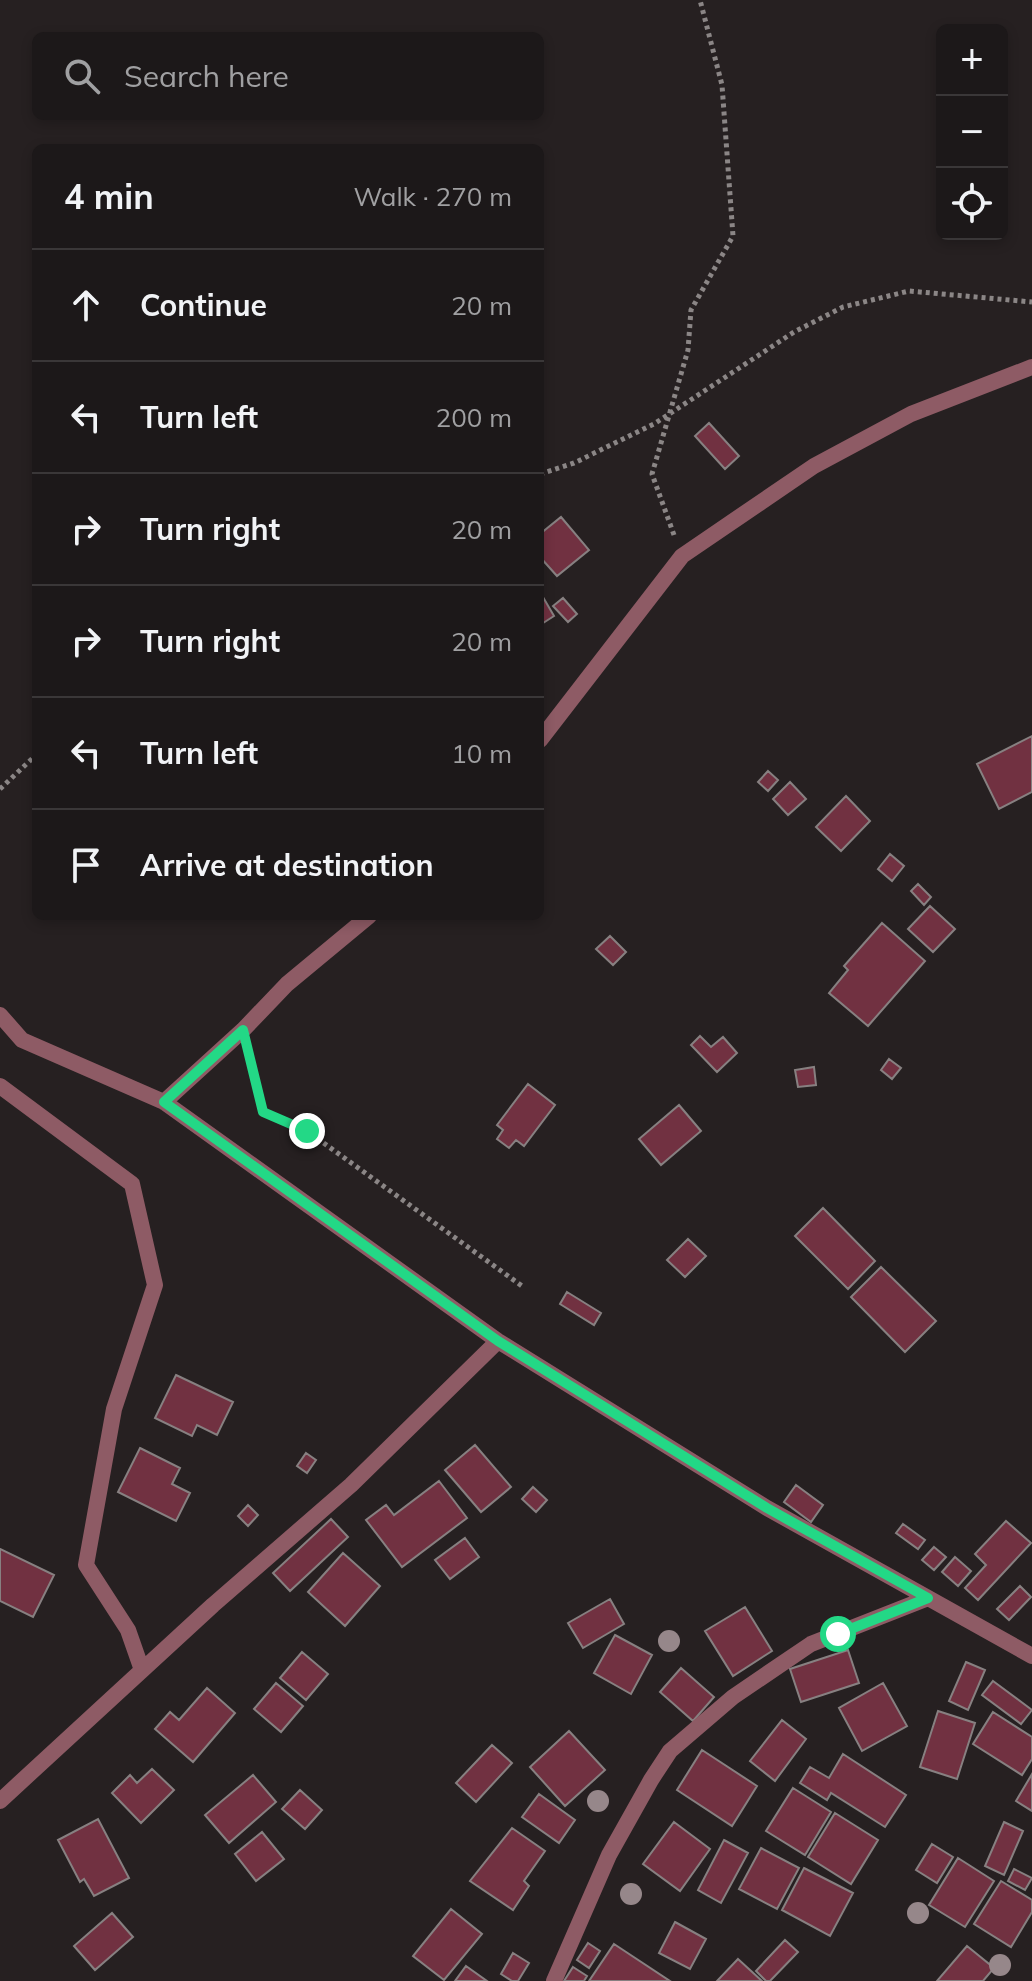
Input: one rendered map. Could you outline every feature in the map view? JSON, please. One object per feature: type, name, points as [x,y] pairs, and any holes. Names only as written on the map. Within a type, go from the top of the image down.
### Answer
[{"type":"street","points":[[544,735],[682,556],[814,466],[911,414],[1032,367]]},
{"type":"street","points":[[164,1102],[243,1030],[287,984],[364,920]]},
{"type":"street","points":[[0,1015],[22,1040],[164,1102],[498,1341],[767,1508],[1032,1656]]},
{"type":"street","points":[[0,1086],[132,1184],[155,1285],[114,1409],[86,1565],[128,1630],[142,1670]]},
{"type":"street","points":[[0,1801],[351,1485],[498,1341]]},
{"type":"street","points":[[554,1981],[609,1855],[670,1751],[733,1697],[811,1644],[928,1598]]},
{"type":"path","points":[[682,556],[652,474],[688,350],[691,310],[733,236],[722,85],[700,0]]},
{"type":"path","points":[[544,473],[574,463],[669,415],[794,332],[843,307],[909,291],[1032,302]]},
{"type":"path","points":[[0,789],[32,759]]},
{"type":"path","points":[[243,1030],[263,1112],[307,1131],[522,1286]]},
{"type":"building","points":[[709,423],[739,456],[725,469],[695,436]]},
{"type":"building","points":[[561,517],[589,550],[557,576],[544,561],[544,531]]},
{"type":"building","points":[[563,598],[577,614],[568,622],[553,606]]},
{"type":"building","points":[[544,599],[554,616],[544,622]]},
{"type":"building","points":[[1032,736],[1032,792],[999,809],[977,764]]},
{"type":"building","points":[[768,771],[778,780],[768,791],[758,782]]},
{"type":"building","points":[[790,782],[806,799],[788,815],[773,799]]},
{"type":"building","points":[[846,796],[870,821],[841,851],[816,827]]},
{"type":"building","points":[[890,854],[904,866],[892,881],[878,869]]},
{"type":"building","points":[[918,884],[931,897],[924,905],[911,891]]},
{"type":"building","points":[[930,906],[955,929],[933,952],[908,929]]},
{"type":"building","points":[[882,923],[925,961],[868,1026],[829,993],[848,970],[844,966]]},
{"type":"building","points":[[610,936],[626,952],[613,965],[596,949]]},
{"type":"building","points":[[700,1036],[711,1047],[723,1037],[737,1053],[717,1072],[691,1045]]},
{"type":"building","points":[[889,1059],[901,1068],[892,1079],[881,1070]]},
{"type":"building","points":[[814,1067],[816,1085],[798,1087],[795,1070]]},
{"type":"building","points":[[528,1084],[555,1105],[524,1146],[516,1140],[509,1148],[497,1139],[503,1130],[497,1125]]},
{"type":"building","points":[[679,1105],[701,1131],[661,1165],[639,1139]]},
{"type":"building","points":[[823,1208],[875,1261],[848,1289],[795,1236]]},
{"type":"building","points":[[688,1239],[706,1256],[685,1277],[667,1260]]},
{"type":"building","points":[[881,1267],[936,1321],[905,1352],[851,1297]]},
{"type":"building","points":[[567,1292],[601,1313],[594,1325],[560,1304]]},
{"type":"building","points":[[176,1375],[233,1402],[217,1435],[197,1425],[192,1436],[155,1418]]},
{"type":"building","points":[[475,1445],[511,1487],[481,1512],[445,1470]]},
{"type":"building","points":[[140,1448],[180,1468],[172,1484],[190,1493],[176,1521],[118,1492]]},
{"type":"building","points":[[306,1453],[316,1460],[307,1473],[297,1466]]},
{"type":"building","points":[[439,1481],[467,1518],[402,1567],[366,1520],[386,1505],[394,1515]]},
{"type":"building","points":[[796,1485],[823,1505],[811,1522],[784,1502]]},
{"type":"building","points":[[533,1487],[547,1500],[536,1512],[522,1499]]},
{"type":"building","points":[[248,1505],[258,1515],[248,1526],[238,1516]]},
{"type":"building","points":[[331,1519],[348,1537],[290,1591],[273,1573]]},
{"type":"building","points":[[1006,1521],[1031,1543],[978,1600],[965,1588],[986,1565],[975,1554]]},
{"type":"building","points":[[903,1524],[925,1540],[918,1549],[896,1533]]},
{"type":"building","points":[[465,1538],[479,1557],[450,1579],[435,1560]]},
{"type":"building","points":[[934,1547],[946,1557],[934,1570],[922,1560]]},
{"type":"building","points":[[0,1549],[54,1575],[33,1617],[0,1601]]},
{"type":"building","points":[[343,1553],[380,1586],[345,1626],[308,1592]]},
{"type":"building","points":[[955,1557],[971,1571],[958,1586],[942,1572]]},
{"type":"building","points":[[1020,1586],[1031,1597],[1009,1620],[997,1609]]},
{"type":"building","points":[[610,1599],[624,1624],[583,1648],[568,1623]]},
{"type":"building","points":[[745,1607],[772,1651],[733,1676],[705,1631]]},
{"type":"building","points":[[615,1635],[652,1655],[631,1694],[594,1673]]},
{"type":"building","points":[[848,1650],[859,1683],[801,1702],[790,1669]]},
{"type":"building","points":[[302,1652],[328,1674],[306,1700],[280,1678]]},
{"type":"building","points":[[966,1662],[985,1670],[968,1710],[949,1701]]},
{"type":"building","points":[[681,1668],[714,1697],[693,1721],[660,1692]]},
{"type":"building","points":[[993,1681],[1032,1710],[1021,1724],[982,1695]]},
{"type":"building","points":[[276,1683],[303,1706],[281,1732],[254,1709]]},
{"type":"building","points":[[883,1683],[907,1726],[862,1751],[839,1708]]},
{"type":"building","points":[[207,1688],[235,1713],[193,1762],[155,1729],[170,1712],[179,1720]]},
{"type":"building","points":[[938,1711],[975,1723],[957,1779],[920,1767]]},
{"type":"building","points":[[993,1712],[1032,1737],[1032,1759],[1022,1775],[973,1744]]},
{"type":"building","points":[[782,1720],[806,1739],[775,1781],[750,1761]]},
{"type":"building","points":[[569,1731],[605,1770],[565,1806],[530,1767]]},
{"type":"building","points":[[492,1745],[512,1763],[476,1802],[456,1783]]},
{"type":"building","points":[[702,1750],[757,1786],[732,1826],[677,1790]]},
{"type":"building","points":[[843,1754],[906,1795],[885,1827],[831,1793],[827,1800],[800,1783],[810,1767],[829,1778]]},
{"type":"building","points":[[152,1769],[174,1790],[141,1823],[112,1793],[130,1775],[137,1783]]},
{"type":"building","points":[[1032,1774],[1032,1811],[1016,1801]]},
{"type":"building","points":[[253,1775],[276,1802],[229,1843],[205,1815]]},
{"type":"building","points":[[793,1788],[831,1812],[805,1855],[766,1831]]},
{"type":"building","points":[[300,1790],[322,1810],[305,1829],[282,1809]]},
{"type":"building","points":[[539,1794],[575,1820],[559,1843],[522,1817]]},
{"type":"building","points":[[835,1813],[878,1840],[851,1884],[808,1857]]},
{"type":"building","points":[[98,1819],[129,1878],[94,1896],[84,1879],[80,1882],[58,1840]]},
{"type":"building","points":[[674,1822],[710,1849],[680,1891],[643,1864]]},
{"type":"building","points":[[1004,1822],[1023,1831],[1004,1875],[985,1866]]},
{"type":"building","points":[[512,1828],[545,1851],[524,1881],[529,1886],[513,1910],[470,1881]]},
{"type":"building","points":[[262,1832],[284,1859],[256,1881],[235,1854]]},
{"type":"building","points":[[724,1840],[748,1853],[721,1903],[698,1890]]},
{"type":"building","points":[[932,1844],[953,1857],[937,1883],[916,1870]]},
{"type":"building","points":[[761,1848],[799,1868],[777,1909],[739,1889]]},
{"type":"building","points":[[958,1858],[994,1881],[965,1927],[929,1905]]},
{"type":"building","points":[[804,1868],[853,1893],[830,1936],[782,1910]]},
{"type":"building","points":[[1014,1869],[1032,1878],[1025,1890],[1008,1881]]},
{"type":"building","points":[[1001,1881],[1032,1900],[1032,1912],[1011,1947],[974,1924]]},
{"type":"building","points":[[451,1909],[482,1934],[444,1980],[413,1956]]},
{"type":"building","points":[[112,1913],[133,1937],[95,1970],[74,1946]]},
{"type":"building","points":[[675,1922],[706,1939],[690,1969],[659,1953]]},
{"type":"building","points":[[785,1940],[798,1952],[770,1981],[766,1981],[756,1971]]},
{"type":"building","points":[[588,1943],[600,1951],[589,1968],[577,1960]]},
{"type":"building","points":[[614,1944],[670,1981],[589,1981]]},
{"type":"building","points":[[967,1946],[994,1968],[983,1981],[937,1981]]},
{"type":"building","points":[[513,1953],[529,1963],[518,1981],[501,1974]]},
{"type":"building","points":[[738,1959],[762,1981],[717,1981]]},
{"type":"building","points":[[466,1966],[487,1981],[455,1981]]},
{"type":"building","points":[[573,1967],[587,1976],[584,1981],[564,1981]]},
{"type":"route","points":[[307,1131],[263,1112],[243,1030],[164,1102],[498,1341],[767,1508],[928,1598],[838,1634]]}]
